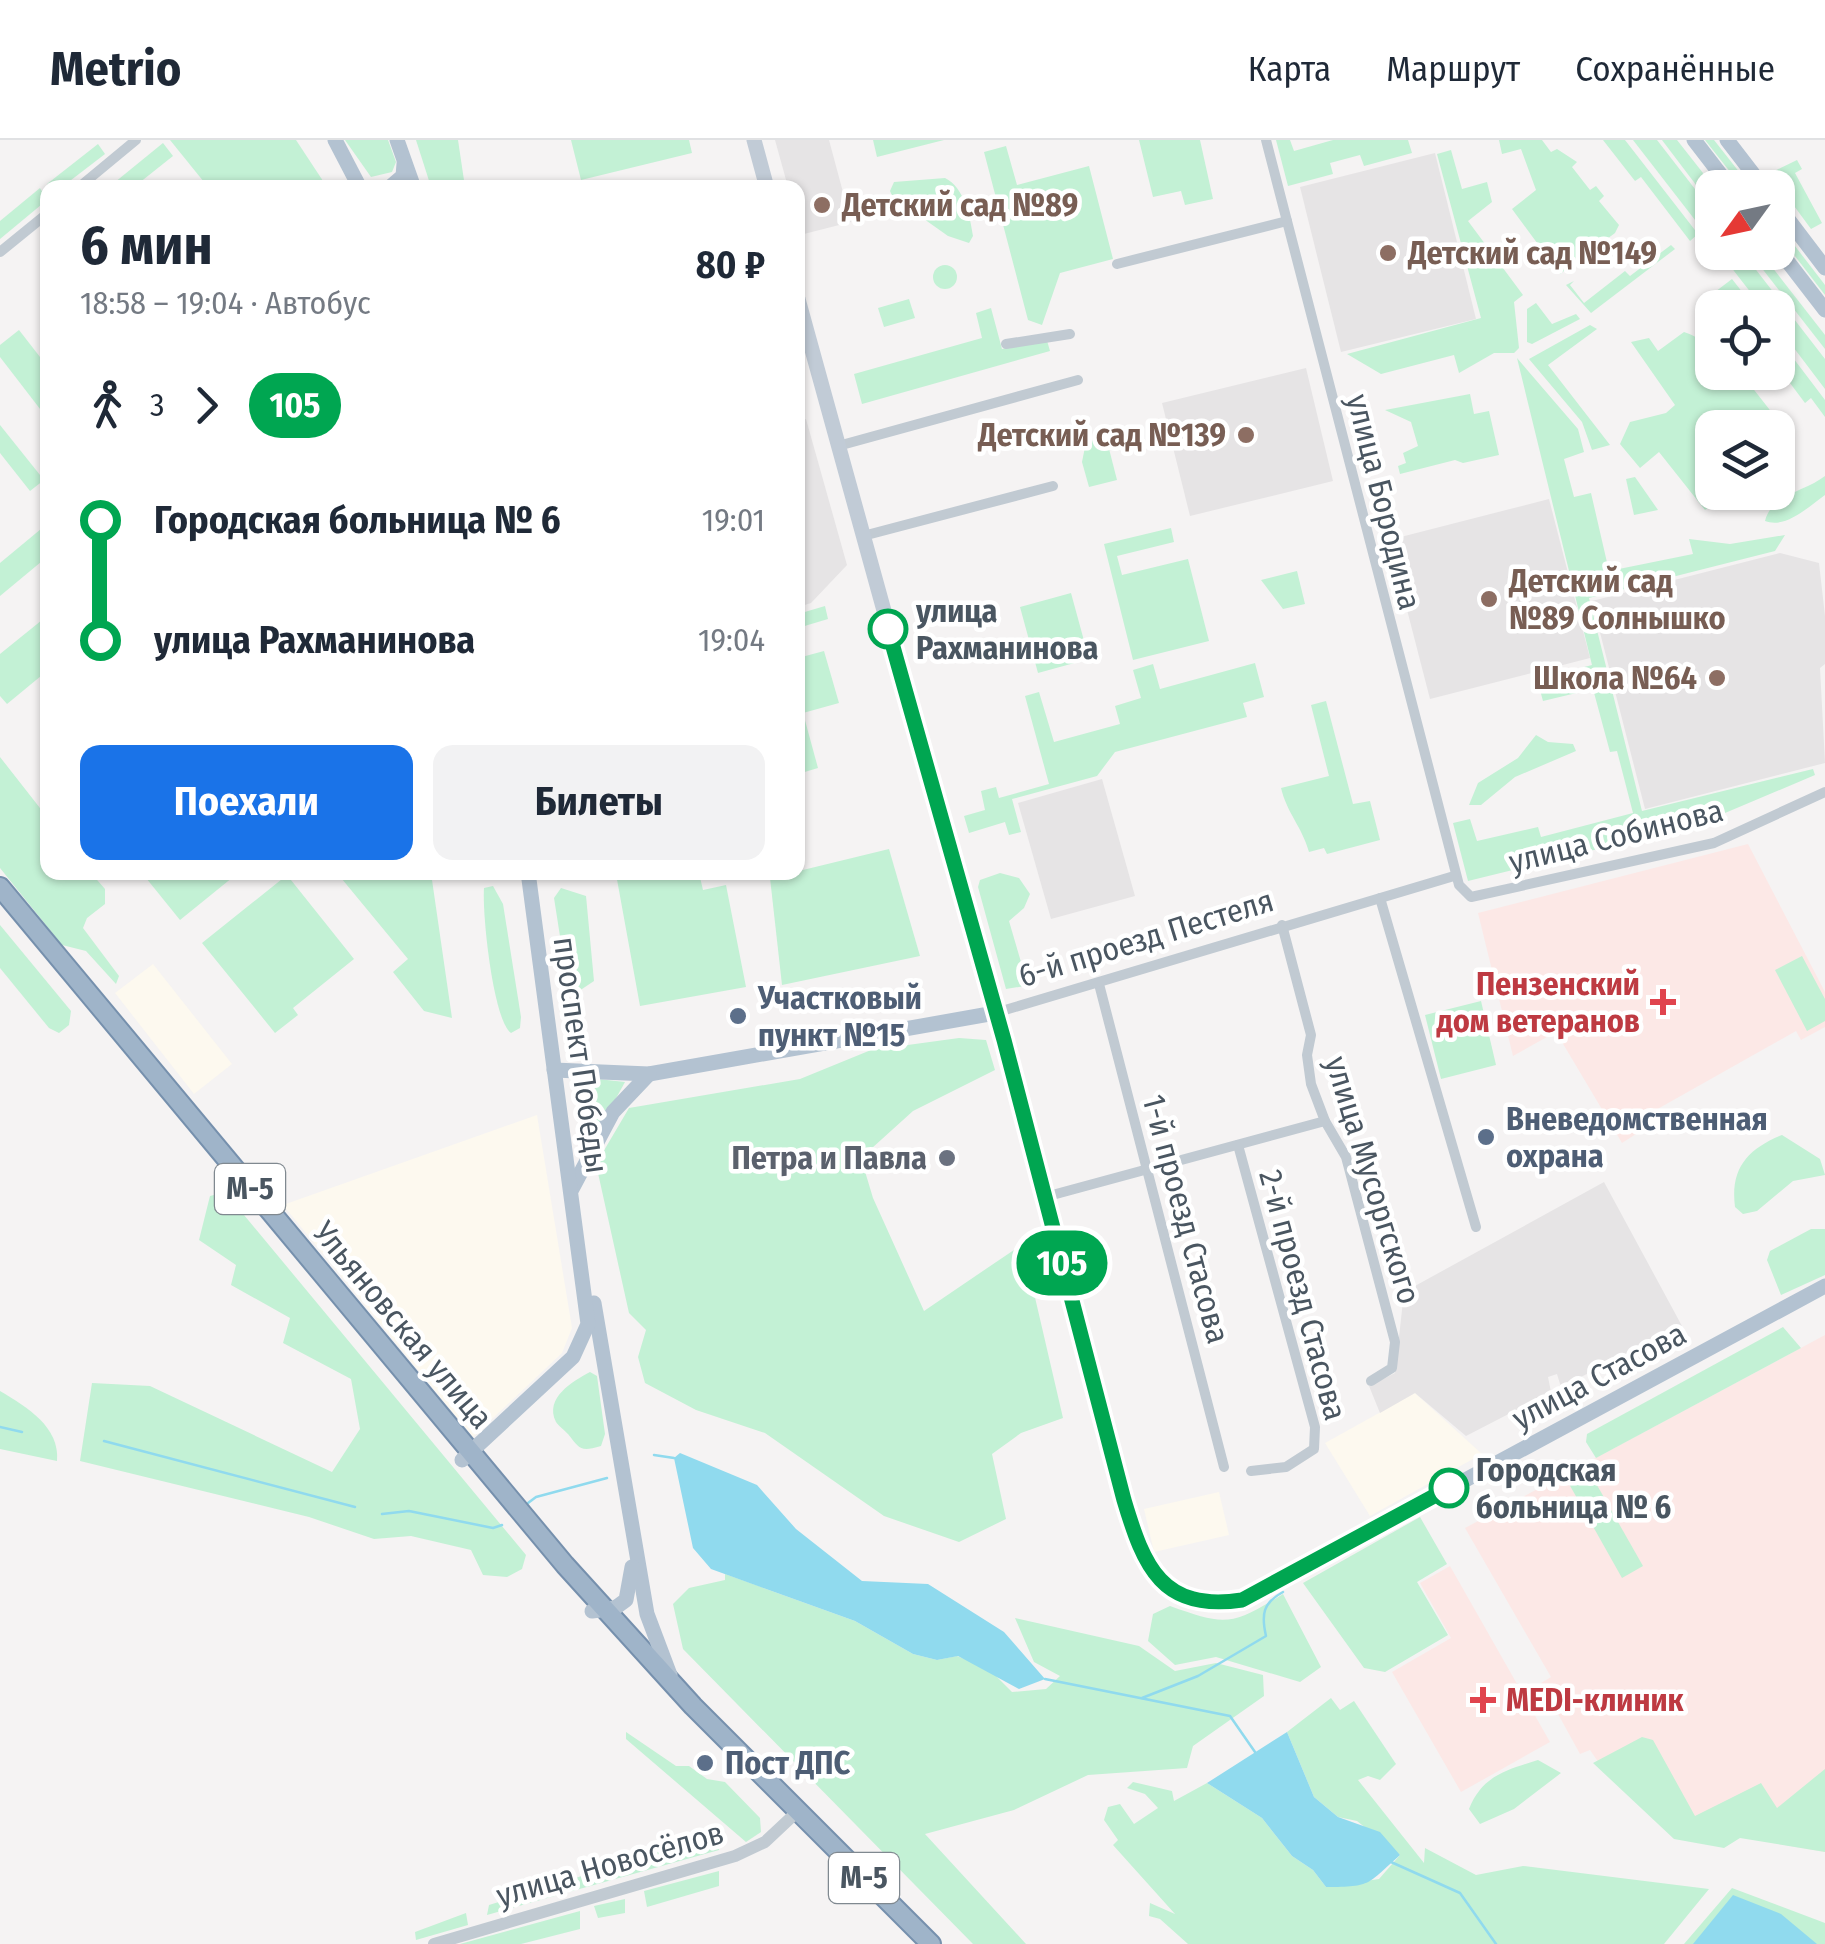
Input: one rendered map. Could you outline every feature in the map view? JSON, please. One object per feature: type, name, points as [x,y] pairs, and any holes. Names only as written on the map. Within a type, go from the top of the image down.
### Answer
[{"type":"highway","name":"Ульяновская улица","points":[[0,887],[437,1414],[466,1456]]},
{"type":"highway","name":"Ульяновская улица","points":[[0,903],[598,1610],[771,1792]]},
{"type":"highway","name":"Ульяновская улица","points":[[598,1610],[682,1694],[771,1792]]},
{"type":"highway","name":"М-5","points":[[771,1792],[930,1944]]},
{"type":"highway","name":"М-5","points":[[794,1815],[916,1944]]},
{"type":"main road","points":[[335,140],[358,180]]},
{"type":"main road","points":[[397,140],[411,180]]},
{"type":"main road","points":[[754,140],[765,180]]},
{"type":"main road","points":[[1694,140],[1717,170]]},
{"type":"main road","points":[[1728,140],[1750,170]]},
{"type":"main road","points":[[398,180],[403,176],[405,160]]},
{"type":"main road","points":[[1795,228],[1825,268]]},
{"type":"main road","points":[[1794,270],[1825,310]]},
{"type":"main road","points":[[805,325],[1045,1196]]},
{"type":"main road","name":"проспект Победы","points":[[466,1456],[564,1366],[582,1343],[588,1324],[529,880]]},
{"type":"main road","name":"6-й проезд Пестеля","points":[[554,1070],[649,1074],[995,1013]]},
{"type":"main road","points":[[572,1188],[613,1112],[649,1074]]},
{"type":"main road","name":"улица Стасова","points":[[1045,1196],[1139,1550],[1158,1579],[1183,1598],[1215,1604],[1242,1600],[1825,1286]]},
{"type":"main road","name":"проспект Победы","points":[[580,1246],[606,1366],[631,1533],[651,1632],[682,1694]]},
{"type":"main road","points":[[564,1366],[587,1353],[597,1354],[606,1366]]},
{"type":"main road","points":[[437,1414],[470,1440],[487,1438]]},
{"type":"main road","name":"проспект Победы","points":[[598,1610],[622,1604],[630,1590],[631,1533]]},
{"type":"street","points":[[88,180],[136,140]]},
{"type":"street","name":"улица Бородина","points":[[1266,140],[1454,876]]},
{"type":"street","points":[[0,252],[40,220]]},
{"type":"street","points":[[1117,264],[1287,221]]},
{"type":"street","points":[[1006,344],[1070,334]]},
{"type":"street","points":[[838,446],[1078,380]]},
{"type":"street","points":[[862,536],[1053,486]]},
{"type":"street","name":"улица Собинова","points":[[1454,876],[1470,897],[1714,842],[1825,792]]},
{"type":"street","name":"6-й проезд Пестеля","points":[[995,1013],[1454,876]]},
{"type":"street","points":[[1380,898],[1476,1227]]},
{"type":"street","name":"улица Мусоргского","points":[[1282,925],[1311,1034],[1308,1072],[1325,1121],[1346,1157],[1395,1342],[1392,1368],[1371,1381]]},
{"type":"street","name":"1-й проезд Стасова","points":[[1099,984],[1224,1467]]},
{"type":"street","points":[[1045,1196],[1325,1121]]},
{"type":"street","name":"2-й проезд Стасова","points":[[1238,1144],[1315,1427],[1314,1449],[1286,1467],[1251,1471]]},
{"type":"street","name":"улица Новосёлов","points":[[434,1944],[736,1856],[758,1846],[794,1815]]},
{"type":"shaded area","name":"Детский сад №89","points":[[775,140],[829,140],[851,222],[805,234],[805,180],[786,180]]},
{"type":"shaded area","name":"Детский сад №149","points":[[1435,153],[1476,319],[1341,352],[1300,187]]},
{"type":"shaded area","name":"Детский сад №139","points":[[1306,368],[1333,481],[1190,516],[1162,403]]},
{"type":"shaded area","points":[[805,419],[847,565],[805,605]]},
{"type":"shaded area","name":"Детский сад №89 Солнышко","points":[[1549,499],[1590,658],[1430,699],[1389,540]]},
{"type":"shaded area","name":"Школа №64","points":[[1780,553],[1819,563],[1825,616],[1825,664],[1820,668],[1825,763],[1645,809],[1592,601]]},
{"type":"shaded area","points":[[1102,779],[1135,896],[1051,919],[1018,803]]},
{"type":"shaded area","name":"Пензенский дом ветеранов","points":[[1748,844],[1825,992],[1825,1027],[1801,1040],[1796,1031],[1654,1111],[1658,1120],[1622,1143],[1556,1032],[1513,1056],[1478,913]]},
{"type":"shaded area","points":[[153,964],[232,1064],[194,1094],[115,993]]},
{"type":"shaded area","points":[[537,1115],[572,1328],[562,1353],[473,1437],[283,1205]]},
{"type":"shaded area","points":[[1604,1182],[1682,1326],[1561,1387],[1557,1374],[1548,1377],[1551,1392],[1466,1436],[1415,1393],[1380,1413],[1369,1386],[1395,1373],[1404,1292]]},
{"type":"shaded area","points":[[1825,1335],[1825,1852],[1740,1837],[1678,1834],[1601,1766],[1590,1750],[1580,1754],[1541,1683],[1551,1677],[1465,1528]]},
{"type":"shaded area","points":[[1415,1393],[1482,1454],[1370,1516],[1325,1443]]},
{"type":"shaded area","points":[[1219,1492],[1229,1535],[1154,1552],[1144,1509]]},
{"type":"shaded area","points":[[1450,1566],[1550,1742],[1461,1792],[1392,1672],[1451,1638],[1420,1583]]},
{"type":"green space","points":[[170,140],[296,140],[322,180],[202,180]]},
{"type":"green space","points":[[345,140],[388,140],[396,162],[392,172],[371,177]]},
{"type":"green space","points":[[416,140],[458,140],[464,180],[429,180]]},
{"type":"green space","points":[[571,140],[689,140],[692,153],[581,180]]},
{"type":"green space","points":[[873,140],[944,140],[877,157]]},
{"type":"green space","points":[[1139,140],[1200,140],[1213,199],[1185,205],[1181,191],[1153,197]]},
{"type":"green space","points":[[1276,140],[1290,140],[1294,151],[1333,140],[1408,140],[1412,153],[1364,166],[1360,155],[1330,163],[1333,174],[1288,186]]},
{"type":"green space","points":[[1499,140],[1542,140],[1551,152],[1557,149],[1577,162],[1572,167],[1590,190],[1596,186],[1604,196],[1599,201],[1619,225],[1615,233],[1560,274],[1512,209],[1536,190],[1521,149],[1502,154]]},
{"type":"green space","points":[[1603,140],[1625,140],[1695,230],[1695,237],[1690,241],[1641,177],[1635,181]]},
{"type":"green space","points":[[1633,140],[1657,140],[1695,189],[1695,220]]},
{"type":"green space","points":[[1662,140],[1677,140],[1701,170],[1695,170],[1695,184]]},
{"type":"green space","points":[[1705,140],[1714,140],[1738,170],[1729,170]]},
{"type":"green space","points":[[163,143],[173,156],[143,180],[118,180]]},
{"type":"green space","points":[[98,144],[105,154],[71,180],[52,180]]},
{"type":"green space","points":[[1006,146],[1017,185],[1089,166],[1113,259],[1060,273],[1042,325],[1028,320],[984,152]]},
{"type":"green space","points":[[1451,150],[1462,189],[1487,182],[1492,202],[1468,221],[1523,295],[1514,302],[1519,348],[1514,353],[1494,353],[1459,373],[1454,355],[1381,374],[1347,354],[1481,318],[1437,154]]},
{"type":"green space","points":[[1797,160],[1802,169],[1795,173],[1776,170]]},
{"type":"green space","points":[[1795,173],[1822,223],[1811,229],[1795,207]]},
{"type":"green space","points":[[945,178],[957,188],[965,203],[973,236],[969,243],[948,236],[924,219],[901,216],[890,191],[894,182]]},
{"type":"green space","points":[[40,188],[40,206],[0,239],[0,221]]},
{"type":"green space","points":[[1671,245],[1675,249],[1591,313],[1566,285],[1574,281],[1570,285],[1584,303],[1625,271],[1630,276]]},
{"type":"green space","points":[[1795,246],[1825,285],[1825,295],[1795,256]]},
{"type":"green space","points":[[945,265],[954,268],[954,286],[945,289],[936,286],[933,277],[936,268]]},
{"type":"green space","points":[[1733,270],[1756,270],[1772,290],[1749,290]]},
{"type":"green space","points":[[1763,270],[1774,270],[1790,290],[1779,290]]},
{"type":"green space","points":[[1732,279],[1741,290],[1718,290]]},
{"type":"green space","points":[[1795,297],[1825,335],[1825,349],[1795,311]]},
{"type":"green space","points":[[909,299],[915,318],[884,327],[878,308]]},
{"type":"green space","points":[[1536,303],[1552,324],[1576,314],[1580,319],[1532,344],[1527,342],[1527,309]]},
{"type":"green space","points":[[991,308],[1002,349],[1046,337],[1050,351],[862,404],[854,374],[982,338],[976,313]]},
{"type":"green space","points":[[1795,320],[1825,359],[1825,389],[1795,349]]},
{"type":"green space","points":[[1590,325],[1597,329],[1548,365],[1610,445],[1592,450],[1582,422],[1529,359]]},
{"type":"green space","points":[[19,330],[40,357],[40,409],[0,357],[0,345]]},
{"type":"green space","points":[[1684,332],[1695,337],[1695,390],[1754,390],[1770,410],[1695,410],[1695,497],[1659,452],[1640,468],[1620,444],[1630,422],[1666,413],[1675,405],[1631,342],[1649,338],[1658,351]]},
{"type":"green space","points":[[1517,358],[1578,429],[1584,452],[1564,459],[1574,497],[1591,493],[1609,571],[1693,554],[1689,539],[1730,544],[1785,535],[1775,551],[1589,598],[1642,811],[1813,769],[1815,775],[1699,824],[1468,881],[1453,823],[1470,819],[1477,841],[1538,827],[1541,837],[1633,813],[1617,751],[1610,752],[1593,689],[1543,701],[1537,679],[1592,665]]},
{"type":"green space","points":[[1795,360],[1825,400],[1825,417],[1811,398],[1805,403],[1795,390]]},
{"type":"green space","points":[[1470,394],[1474,414],[1489,411],[1499,455],[1463,463],[1455,460],[1400,474],[1398,466],[1406,463],[1403,453],[1418,446],[1411,422],[1385,410]]},
{"type":"green space","points":[[0,425],[40,475],[40,483],[30,491],[0,453]]},
{"type":"green space","points":[[1106,437],[1117,480],[1089,487],[1082,462],[1086,442]]},
{"type":"green space","points":[[1825,476],[1825,495],[1796,516],[1781,522],[1765,521],[1770,510],[1795,510],[1795,492]]},
{"type":"green space","points":[[1635,477],[1658,510],[1634,515],[1626,479]]},
{"type":"green space","points":[[1171,528],[1174,542],[1117,556],[1122,575],[1188,559],[1209,641],[1133,660],[1104,544]]},
{"type":"green space","points":[[40,530],[40,563],[0,596],[0,563]]},
{"type":"green space","points":[[1297,571],[1305,604],[1283,609],[1261,580]]},
{"type":"green space","points":[[1071,593],[1089,659],[1038,673],[1020,607]]},
{"type":"green space","points":[[825,606],[828,619],[805,626],[805,612]]},
{"type":"green space","points":[[40,622],[40,677],[7,704],[0,696],[0,654]]},
{"type":"green space","points":[[824,651],[839,703],[805,712],[805,656]]},
{"type":"green space","points":[[1255,663],[1264,697],[1243,703],[1247,717],[1115,752],[1097,776],[1012,799],[1021,832],[1009,835],[1005,822],[969,833],[964,816],[985,810],[981,791],[996,787],[999,798],[1049,784],[1025,696],[1039,692],[1054,742],[1120,724],[1115,706],[1141,698],[1133,670],[1153,664],[1160,689]]},
{"type":"green space","points":[[1326,701],[1353,804],[1370,801],[1380,840],[1327,854],[1324,848],[1309,852],[1281,788],[1329,776],[1311,705]]},
{"type":"green space","points":[[805,720],[818,768],[805,772]]},
{"type":"green space","points":[[1536,735],[1548,742],[1573,744],[1576,751],[1515,777],[1481,805],[1469,805],[1478,783],[1518,758]]},
{"type":"green space","points":[[0,757],[40,808],[40,880],[97,880],[105,889],[105,904],[87,918],[83,928],[119,976],[116,984],[86,951],[62,945],[0,868]]},
{"type":"green space","points":[[889,849],[920,956],[782,985],[770,880],[805,880],[805,869]]},
{"type":"green space","points":[[1000,873],[1019,878],[1030,894],[1024,908],[1009,921],[1025,986],[1006,989],[978,887],[980,880]]},
{"type":"green space","points":[[148,880],[229,880],[180,920]]},
{"type":"green space","points":[[281,880],[291,880],[354,959],[293,1008],[298,1015],[275,1033],[202,943]]},
{"type":"green space","points":[[343,880],[432,880],[452,1018],[424,1011],[393,972],[408,959]]},
{"type":"green space","points":[[617,880],[701,880],[703,890],[726,885],[746,987],[640,1006]]},
{"type":"green space","points":[[493,886],[503,904],[521,1017],[520,1028],[511,1033],[499,1009],[487,942],[484,888]]},
{"type":"green space","points":[[561,888],[586,896],[594,981],[579,991],[567,981],[554,898]]},
{"type":"green space","points":[[0,925],[71,1011],[69,1025],[59,1033],[49,1028],[0,968]]},
{"type":"green space","points":[[1802,956],[1825,999],[1825,1021],[1807,1031],[1775,970]]},
{"type":"green space","points":[[1481,1001],[1496,1065],[1441,1079],[1425,1015]]},
{"type":"green space","points":[[959,1038],[986,1040],[995,1070],[913,1111],[861,1158],[873,1198],[924,1311],[1030,1239],[1027,1263],[1063,1418],[1021,1433],[992,1454],[1006,1519],[959,1542],[884,1516],[765,1433],[696,1410],[645,1383],[638,1357],[646,1330],[629,1313],[596,1164],[629,1108],[800,1079],[871,1050]]},
{"type":"green space","points":[[579,1077],[625,1082],[589,1147]]},
{"type":"green space","points":[[1782,1135],[1820,1159],[1825,1175],[1793,1181],[1757,1211],[1743,1214],[1735,1207],[1739,1171],[1751,1154]]},
{"type":"green space","points":[[225,1192],[526,1555],[522,1569],[507,1577],[483,1575],[471,1550],[411,1536],[374,1539],[309,1517],[80,1461],[92,1383],[150,1386],[332,1472],[360,1429],[351,1379],[283,1343],[290,1318],[231,1285],[236,1265],[199,1240],[210,1196]]},
{"type":"green space","points":[[1811,1229],[1825,1229],[1825,1275],[1781,1295],[1767,1260],[1770,1251]]},
{"type":"green space","points":[[1783,1327],[1801,1348],[1596,1458],[1586,1442],[1587,1434]]},
{"type":"green space","points":[[590,1372],[597,1376],[605,1434],[601,1446],[584,1449],[556,1422],[553,1413],[562,1391]]},
{"type":"green space","points":[[0,1391],[40,1419],[53,1438],[57,1461],[0,1449]]},
{"type":"green space","points":[[1585,1464],[1643,1566],[1622,1578],[1564,1475]]},
{"type":"green space","points":[[1420,1517],[1447,1564],[1417,1582],[1448,1635],[1385,1672],[1364,1668],[1303,1583]]},
{"type":"green space","points":[[725,1574],[855,1621],[913,1654],[937,1660],[957,1656],[989,1669],[1012,1692],[1046,1689],[1060,1676],[1034,1662],[1015,1618],[1139,1646],[1175,1671],[1216,1663],[1263,1675],[1264,1696],[1193,1746],[1187,1768],[1088,1775],[1014,1810],[925,1834],[1026,1944],[973,1944],[683,1649],[673,1604],[689,1588],[725,1580]]},
{"type":"green space","points":[[1283,1594],[1321,1667],[1300,1682],[1216,1657],[1175,1665],[1148,1641],[1153,1614],[1170,1606],[1228,1620]]},
{"type":"green space","points":[[1331,1698],[1340,1710],[1354,1701],[1396,1764],[1380,1780],[1368,1776],[1358,1780],[1424,1863],[1425,1848],[1476,1875],[1523,1866],[1709,1889],[1664,1944],[1188,1944],[1160,1919],[1149,1916],[1150,1903],[1175,1914],[1113,1845],[1118,1840],[1104,1820],[1108,1807],[1120,1804],[1134,1824],[1158,1808],[1145,1794],[1127,1788],[1133,1782],[1172,1791],[1174,1801],[1207,1783],[1262,1818],[1292,1856],[1313,1870],[1326,1887],[1379,1879],[1400,1855],[1357,1821],[1338,1817],[1314,1797],[1287,1732]]},
{"type":"green space","points":[[626,1732],[676,1766],[689,1766],[707,1779],[725,1782],[760,1818],[761,1832],[746,1842],[626,1739]]},
{"type":"green space","points":[[1642,1737],[1653,1740],[1695,1816],[1761,1783],[1777,1808],[1825,1769],[1825,1852],[1740,1838],[1724,1848],[1674,1839],[1593,1763]]},
{"type":"green space","points":[[1538,1760],[1561,1773],[1514,1809],[1480,1824],[1469,1809],[1481,1789],[1506,1771]]},
{"type":"green space","points":[[718,1836],[719,1850],[487,1915],[489,1905]]},
{"type":"green space","points":[[719,1871],[719,1886],[647,1907],[644,1891]]},
{"type":"green space","points":[[1732,1888],[1825,1923],[1825,1944],[1684,1944]]},
{"type":"green space","points":[[625,1899],[625,1913],[598,1918],[594,1906]]},
{"type":"green space","points":[[580,1911],[580,1929],[521,1944],[460,1944]]},
{"type":"green space","points":[[466,1913],[468,1925],[416,1940],[415,1932]]},
{"type":"water","points":[[680,1453],[757,1485],[796,1529],[862,1581],[928,1584],[1004,1632],[1045,1679],[1019,1689],[958,1656],[937,1660],[913,1654],[855,1621],[711,1569],[693,1548],[674,1458]]},
{"type":"water","points":[[1287,1732],[1314,1797],[1338,1817],[1380,1832],[1400,1855],[1368,1882],[1326,1887],[1313,1870],[1292,1856],[1262,1818],[1207,1783]]},
{"type":"water","points":[[1733,1895],[1781,1914],[1817,1944],[1693,1944]]},
{"type":"waterway","points":[[0,1427],[22,1432]]},
{"type":"waterway","points":[[104,1441],[355,1507]]},
{"type":"waterway","points":[[654,1455],[674,1458]]},
{"type":"waterway","points":[[528,1503],[536,1497],[607,1478]]},
{"type":"waterway","points":[[382,1514],[409,1511],[493,1528],[502,1525]]},
{"type":"waterway","points":[[1142,1698],[1198,1676],[1266,1636],[1265,1610],[1283,1592]]},
{"type":"waterway","points":[[1045,1679],[1230,1716],[1255,1752]]},
{"type":"waterway","points":[[1391,1862],[1460,1893],[1496,1944]]},
{"type":"bus line","name":"105","points":[[888,629],[1004,1040],[1139,1550],[1158,1579],[1183,1598],[1215,1604],[1242,1600],[1449,1488]]},
{"type":"place","name":"Детский сад №89","points":[[822,205]]},
{"type":"place","name":"Детский сад №149","points":[[1388,253]]},
{"type":"place","name":"Детский сад №139","points":[[1246,435]]},
{"type":"place","name":"Детский сад №89 Солнышко","points":[[1489,599]]},
{"type":"place","name":"улица Рахманинова","points":[[888,629]]},
{"type":"place","name":"Школа №64","points":[[1717,678]]},
{"type":"place","name":"Пензенский дом ветеранов","points":[[1663,1002]]},
{"type":"place","name":"Участковый пункт №15","points":[[738,1016]]},
{"type":"place","name":"Вневедомственная охрана","points":[[1486,1137]]},
{"type":"place","name":"Петра и Павла","points":[[947,1158]]},
{"type":"place","name":"Городская больница № 6","points":[[1449,1488]]},
{"type":"place","name":"MEDI-клиник","points":[[1483,1700]]},
{"type":"place","name":"Пост ДПС","points":[[705,1763]]}]
